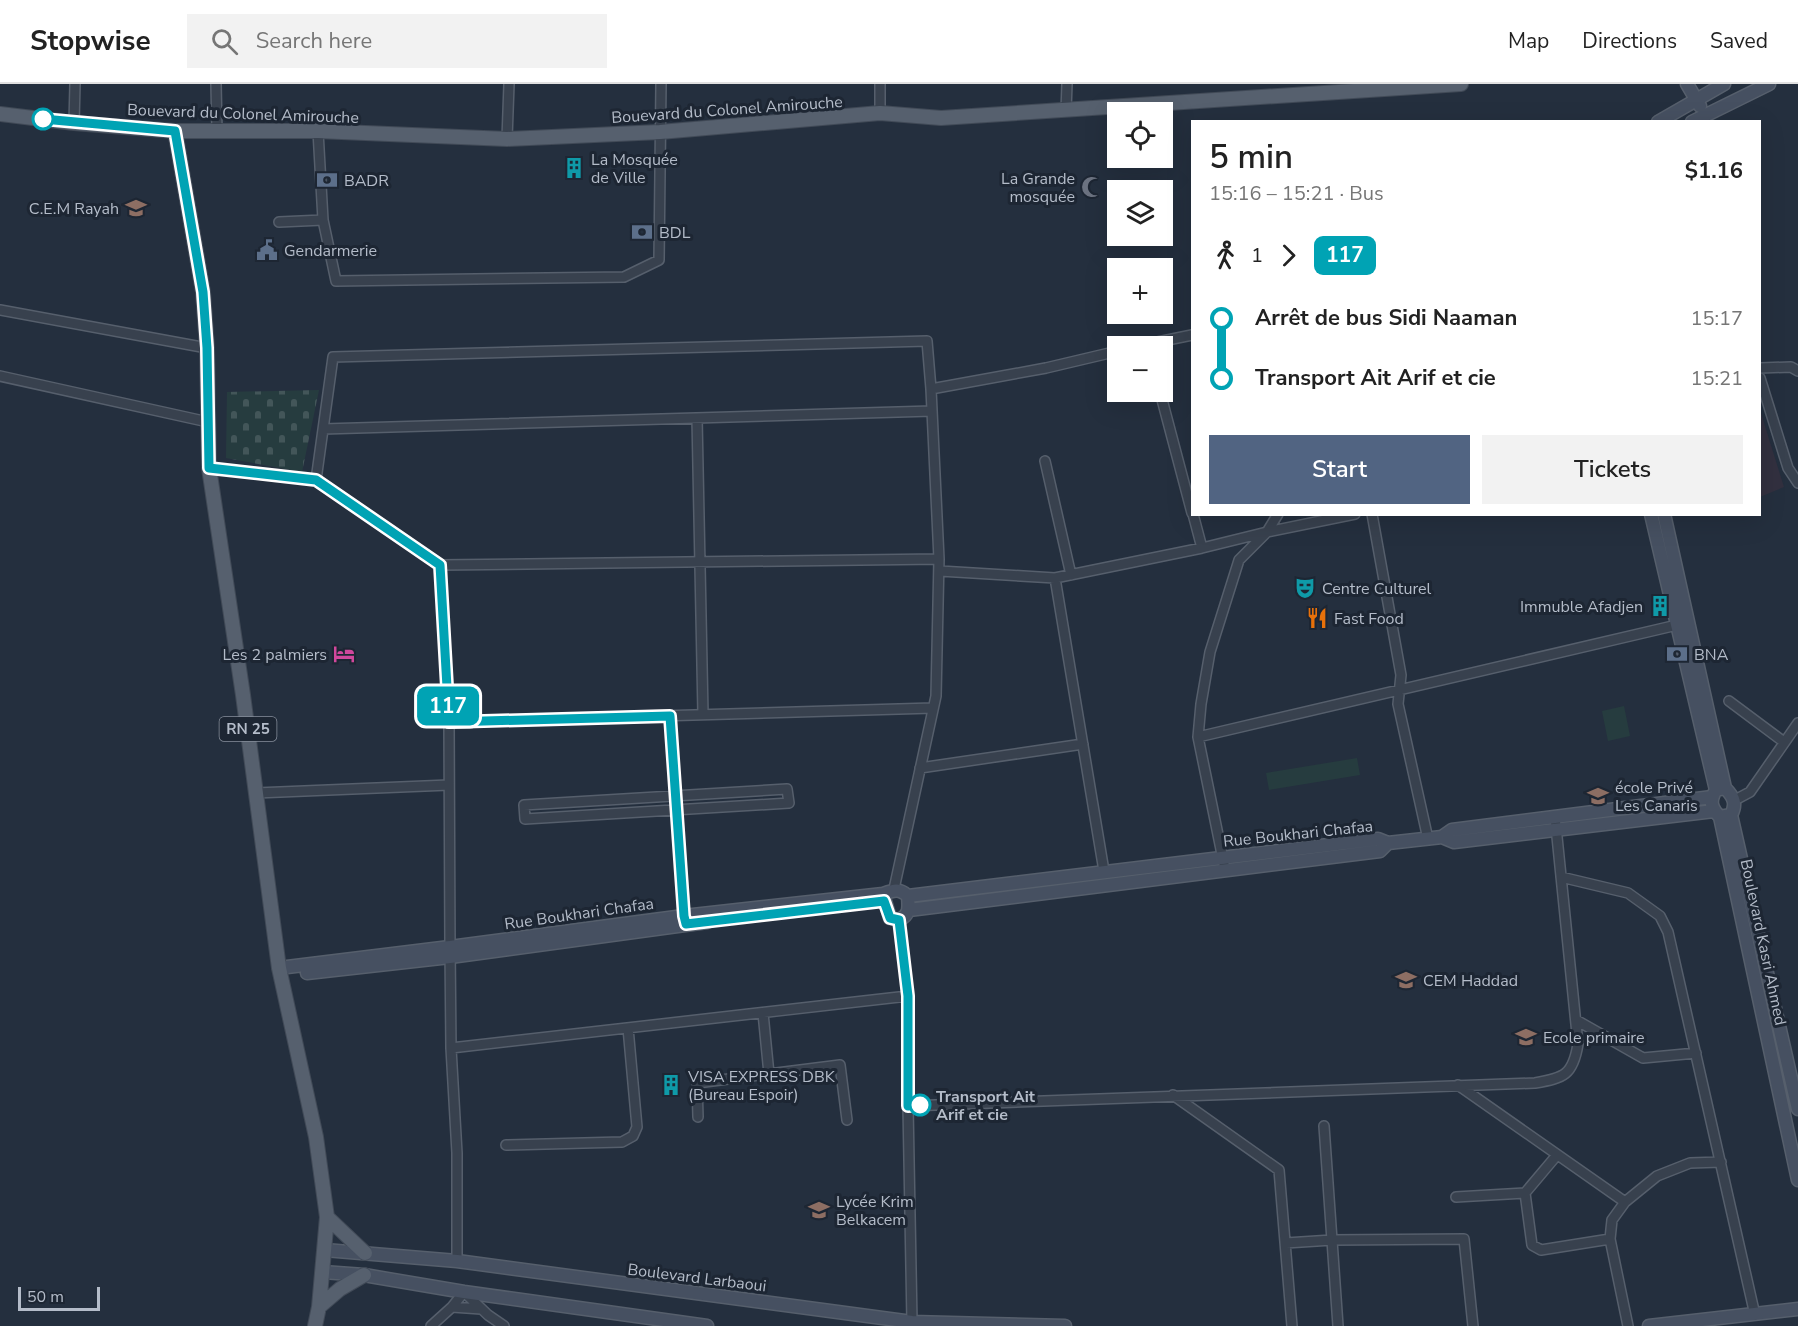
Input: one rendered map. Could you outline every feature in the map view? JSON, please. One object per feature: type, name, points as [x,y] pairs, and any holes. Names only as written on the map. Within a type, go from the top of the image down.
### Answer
[{"type":"main road","name":"Bouevard du Colonel Amirouche","points":[[0,114],[74,123],[175,131],[318,131],[507,139],[660,132],[880,114],[941,118],[1066,111],[1458,84]]},
{"type":"main road","points":[[1687,84],[1705,114]]},
{"type":"main road","points":[[1661,120],[1724,84]]},
{"type":"main road","points":[[1695,120],[1769,84]]},
{"type":"main road","name":"RN 25","points":[[175,131],[203,292],[207,348],[209,468],[281,971],[316,1137],[327,1217],[319,1307],[315,1326]]},
{"type":"main road","points":[[1651,516],[1718,792]]},
{"type":"main road","points":[[1664,516],[1718,792],[1711,804],[1722,814]]},
{"type":"main road","points":[[1388,843],[1442,837],[1454,842],[1722,814],[1734,809],[1735,800],[1718,792],[1452,830],[1442,837]]},
{"type":"main road","name":"Boulevard Kasri Ahmed","points":[[1722,814],[1798,1109]]},
{"type":"main road","name":"Boulevard Kasri Ahmed","points":[[1722,814],[1798,1180]]},
{"type":"main road","name":"Rue Boukhari Chafaa","points":[[908,896],[1378,839],[1388,843],[1380,851],[909,910]]},
{"type":"main road","points":[[902,891],[908,896],[909,910],[906,917],[899,920],[890,918],[887,895],[902,891]]},
{"type":"main road","name":"Rue Boukhari Chafaa","points":[[281,971],[450,952],[887,895]]},
{"type":"main road","points":[[327,1217],[365,1253],[364,1275]]},
{"type":"main road","name":"Boulevard Larbaoui","points":[[325,1250],[457,1261],[912,1322],[1065,1326]]},
{"type":"main road","points":[[322,1272],[364,1275],[464,1292],[706,1326]]},
{"type":"main road","points":[[319,1307],[340,1289],[364,1275]]},
{"type":"main road","points":[[1649,1326],[1798,1309]]},
{"type":"street","points":[[74,123],[75,84]]},
{"type":"street","points":[[216,84],[217,131]]},
{"type":"street","points":[[507,139],[509,84]]},
{"type":"street","points":[[318,131],[323,220],[336,281],[624,277],[659,260],[661,84]]},
{"type":"street","points":[[880,84],[880,114]]},
{"type":"street","points":[[1066,111],[1067,84]]},
{"type":"street","points":[[279,222],[323,220]]},
{"type":"street","points":[[0,310],[207,348]]},
{"type":"street","points":[[1173,339],[1191,335]]},
{"type":"street","points":[[316,480],[333,357],[927,341],[940,571],[936,696],[887,895]]},
{"type":"street","points":[[931,389],[1046,368],[1107,354]]},
{"type":"street","points":[[1761,368],[1791,367],[1798,371]]},
{"type":"street","points":[[0,376],[208,422]]},
{"type":"street","points":[[1761,381],[1788,468],[1798,483]]},
{"type":"street","points":[[1163,402],[1191,507]]},
{"type":"street","points":[[323,429],[932,411]]},
{"type":"street","points":[[697,418],[703,714]]},
{"type":"street","points":[[1045,461],[1071,575]]},
{"type":"street","points":[[209,468],[316,480],[440,565],[939,559]]},
{"type":"street","points":[[1194,516],[1202,548]]},
{"type":"street","points":[[1226,870],[1198,737],[1201,704],[1210,652],[1239,560],[1267,532],[1277,516]]},
{"type":"street","points":[[940,571],[1055,578],[1345,516]]},
{"type":"street","points":[[1372,516],[1401,675],[1398,704],[1428,838]]},
{"type":"street","points":[[440,565],[449,722],[451,1048],[457,1153],[457,1261]]},
{"type":"street","points":[[1055,578],[1104,871]]},
{"type":"street","points":[[1198,737],[1677,625]]},
{"type":"street","points":[[1729,701],[1784,742]]},
{"type":"street","points":[[449,722],[933,708]]},
{"type":"street","points":[[670,716],[685,920]]},
{"type":"street","points":[[1735,800],[1750,792],[1798,723]]},
{"type":"street","points":[[920,768],[1083,744]]},
{"type":"street","points":[[256,793],[449,785]]},
{"type":"street","points":[[787,789],[789,803],[676,810],[525,819],[524,805],[787,789]]},
{"type":"street","points":[[908,1106],[1535,1083],[1559,1079],[1570,1069],[1576,1059],[1578,1044],[1555,817]]},
{"type":"street","points":[[1560,877],[1628,893],[1660,916],[1668,932],[1755,1315]]},
{"type":"street","points":[[899,920],[908,996],[912,1322]]},
{"type":"street","points":[[451,1048],[908,996]]},
{"type":"street","points":[[763,1013],[769,1074]]},
{"type":"street","points":[[1576,1020],[1643,1058],[1696,1053]]},
{"type":"street","points":[[506,1145],[622,1142],[633,1136],[636,1127],[627,1028]]},
{"type":"street","points":[[698,1117],[698,1083],[840,1065],[847,1120]]},
{"type":"street","points":[[1458,1085],[1625,1202]]},
{"type":"street","points":[[1173,1095],[1279,1170],[1292,1326]]},
{"type":"street","points":[[1323,1126],[1338,1326]]},
{"type":"street","points":[[1456,1197],[1525,1193],[1557,1155]]},
{"type":"street","points":[[1628,1326],[1610,1239],[1612,1220],[1625,1202],[1657,1176],[1690,1163],[1721,1162]]},
{"type":"street","points":[[1525,1193],[1532,1245],[1541,1250],[1610,1239]]},
{"type":"street","points":[[1286,1244],[1332,1240],[1464,1239],[1473,1326]]},
{"type":"street","points":[[431,1326],[452,1307],[464,1292],[481,1309],[504,1326]]},
{"type":"street","points":[[452,1307],[481,1309]]},
{"type":"shaded area","points":[[1761,413],[1784,487],[1761,497]]},
{"type":"green space","points":[[319,390],[302,472],[226,458],[227,392]]},
{"type":"green space","points":[[1624,706],[1630,736],[1608,741],[1602,711]]},
{"type":"green space","points":[[1357,758],[1360,775],[1269,790],[1266,773]]},
{"type":"bus line","name":"117","points":[[43,119],[175,131],[203,292],[207,348],[209,468],[316,480],[440,565],[449,722],[670,716],[686,924],[884,901],[890,918],[899,920],[908,996],[908,1106],[920,1105]]},
{"type":"place","name":"La Mosquée de Ville","points":[[574,168]]},
{"type":"place","name":"BADR","points":[[327,180]]},
{"type":"place","name":"La Grande mosquée","points":[[1092,187]]},
{"type":"place","name":"C.E.M Rayah","points":[[136,208]]},
{"type":"place","name":"BDL","points":[[642,232]]},
{"type":"place","name":"Gendarmerie","points":[[267,250]]},
{"type":"place","name":"Centre Culturel","points":[[1305,588]]},
{"type":"place","name":"Immuble Afadjen","points":[[1660,606]]},
{"type":"place","name":"Fast Food","points":[[1317,618]]},
{"type":"place","name":"Les 2 palmiers","points":[[344,654]]},
{"type":"place","name":"BNA","points":[[1677,654]]},
{"type":"place","name":"école Privé Les Canaris","points":[[1598,796]]},
{"type":"place","name":"CEM Haddad","points":[[1406,980]]},
{"type":"place","name":"Ecole primaire","points":[[1526,1037]]},
{"type":"place","name":"VISA EXPRESS DBK (Bureau Espoir)","points":[[671,1085]]},
{"type":"place","name":"Transport Ait Arif et cie","points":[[920,1105]]},
{"type":"place","name":"Lycée Krim Belkacem","points":[[819,1210]]}]
